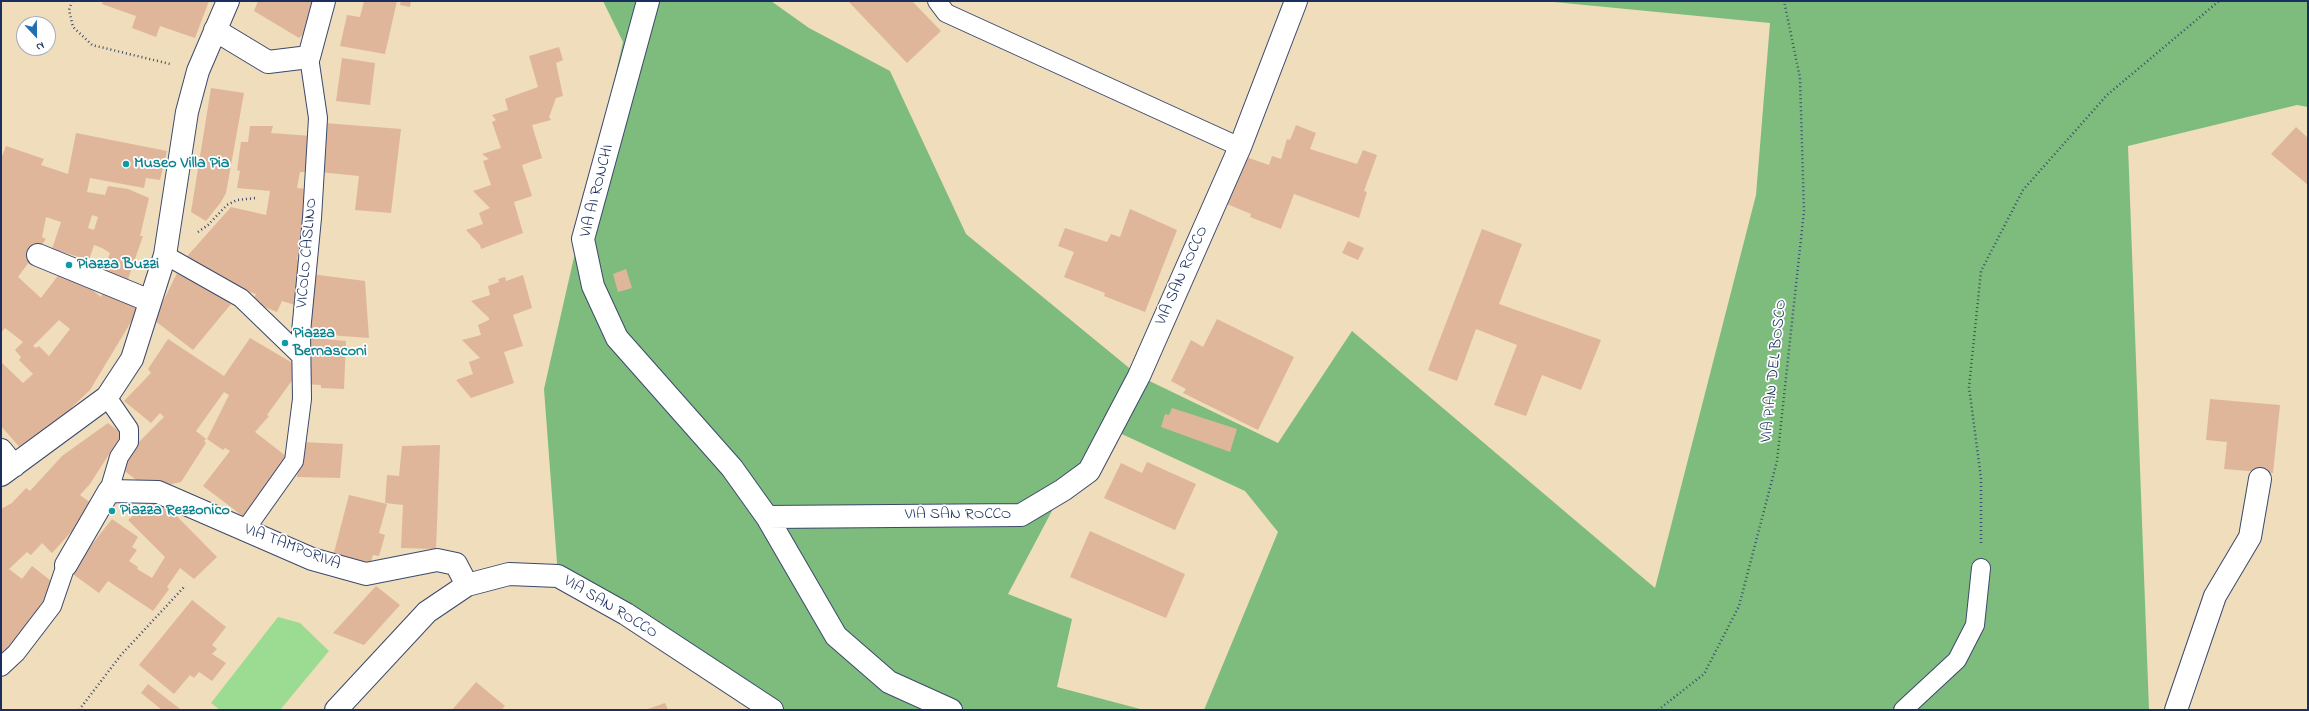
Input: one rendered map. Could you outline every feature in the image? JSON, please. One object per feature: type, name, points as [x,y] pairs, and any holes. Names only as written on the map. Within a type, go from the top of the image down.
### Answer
[{"type":"street","points":[[6,464],[107,397],[132,359],[165,256],[187,112],[198,71],[228,1]]},
{"type":"street","points":[[215,30],[268,62],[309,57],[324,1]]},
{"type":"street","name":"VIA AI RONCHI","points":[[648,1],[583,239],[594,286],[617,338],[732,468],[767,517]]},
{"type":"street","name":"VIA SAN ROCCO","points":[[767,517],[1021,515],[1063,490],[1089,471],[1139,376],[1240,147],[1296,1]]},
{"type":"street","points":[[38,255],[150,301]]},
{"type":"street","points":[[2176,710],[2215,596],[2250,537],[2260,479]]},
{"type":"street","points":[[66,565],[109,491]]},
{"type":"street","name":"VIA TAMPORIVA","points":[[109,491],[158,492],[312,559],[366,574],[437,560],[456,564],[467,585]]},
{"type":"street","points":[[767,517],[836,636],[890,682],[951,710]]},
{"type":"street","name":"VIA SAN ROCCO","points":[[336,710],[427,612],[467,585],[509,574],[558,576],[626,614],[772,710]]},
{"type":"lane","points":[[937,1],[946,13],[1240,147]]},
{"type":"lane","name":"VICOLO CASLINO","points":[[245,530],[294,461],[302,399],[302,306],[312,218],[318,118],[309,57]]},
{"type":"lane","points":[[165,256],[241,298],[301,356]]},
{"type":"lane","points":[[107,397],[129,429],[129,442],[119,457],[109,491]]},
{"type":"lane","points":[[1,667],[16,653],[52,606],[66,565]]},
{"type":"lane","points":[[1903,710],[1957,660],[1975,625],[1981,568]]},
{"type":"path","points":[[72,1],[69,10],[73,27],[92,45],[198,71]]},
{"type":"path","name":"VIA PIAN DEL BOSCO","points":[[1658,710],[1704,674],[1739,606],[1777,461],[1804,211],[1800,78],[1784,1]]},
{"type":"path","points":[[1981,568],[1981,478],[1969,387],[1981,271],[2023,190],[2107,95],[2219,1]]},
{"type":"path","points":[[165,256],[208,225],[227,205],[237,200],[256,198]]},
{"type":"path","points":[[79,710],[121,655],[185,586]]},
{"type":"green space","points":[[603,1],[771,1],[809,28],[890,71],[966,234],[1139,376],[1278,443],[1352,331],[1655,588],[1756,195],[1770,23],[1544,1],[2308,1],[2308,107],[2297,105],[2128,146],[2149,710],[1204,710],[1278,532],[1245,491],[1111,429],[1063,490],[1008,594],[1072,619],[1057,687],[1144,710],[772,710],[558,576],[544,389],[623,42]]},
{"type":"green space","points":[[278,617],[300,623],[329,651],[280,710],[220,710],[211,703]]},
{"type":"building","points":[[103,1],[209,1],[195,38],[160,26],[156,37],[132,28],[136,16],[102,4]]},
{"type":"building","points":[[258,1],[320,1],[309,29],[299,38],[254,11]]},
{"type":"building","points":[[364,1],[397,1],[385,54],[340,46],[347,15],[360,17]]},
{"type":"building","points":[[401,1],[411,1],[410,7],[400,5]]},
{"type":"building","points":[[848,1],[912,1],[941,31],[907,63]]},
{"type":"building","points":[[559,47],[563,60],[556,63],[563,96],[556,98],[549,117],[551,120],[532,125],[542,158],[522,165],[532,196],[514,202],[523,233],[481,249],[480,245],[466,230],[483,224],[479,213],[490,208],[473,191],[491,185],[483,161],[489,159],[482,154],[501,148],[492,122],[496,120],[492,115],[508,110],[505,99],[538,87],[529,56]]},
{"type":"building","points":[[342,58],[375,63],[370,105],[336,101]]},
{"type":"building","points":[[211,88],[244,93],[226,193],[206,221],[191,212]]},
{"type":"building","points":[[324,123],[401,129],[391,213],[355,210],[359,176],[319,172]]},
{"type":"building","points":[[1296,125],[1316,133],[1310,149],[1357,164],[1363,150],[1377,155],[1364,191],[1367,192],[1359,218],[1294,194],[1281,229],[1250,217],[1251,214],[1227,204],[1246,157],[1269,165],[1272,156],[1281,159],[1287,139],[1290,140]]},
{"type":"building","points":[[250,126],[273,126],[271,133],[312,136],[309,172],[300,172],[297,188],[308,189],[297,260],[306,262],[295,305],[282,301],[277,312],[252,302],[256,294],[234,287],[182,262],[231,207],[266,215],[270,191],[237,188],[240,171],[237,170],[241,142],[248,142]]},
{"type":"building","points":[[2296,127],[2308,138],[2308,185],[2271,154]]},
{"type":"building","points":[[76,133],[167,151],[160,180],[146,178],[144,188],[90,178],[87,192],[105,195],[108,186],[128,189],[149,198],[140,236],[143,236],[126,285],[101,277],[110,253],[102,248],[94,245],[89,260],[52,249],[61,222],[46,217],[42,237],[46,239],[18,277],[41,298],[60,273],[86,285],[101,297],[105,288],[140,307],[90,390],[71,408],[74,411],[22,450],[1,426],[1,362],[23,383],[33,374],[19,360],[21,357],[15,350],[23,342],[5,328],[1,333],[1,159],[6,146],[44,159],[41,165],[68,174]],"holes":[[[92,215],[98,217],[94,230],[88,228]],[[59,320],[70,329],[49,356],[39,346],[36,348],[33,346]]]},
{"type":"building","points":[[1130,209],[1177,230],[1145,312],[1104,296],[1105,293],[1064,277],[1074,252],[1058,246],[1065,228],[1107,242],[1111,234],[1120,237]]},
{"type":"building","points":[[1482,229],[1522,244],[1499,304],[1601,340],[1581,390],[1542,375],[1526,416],[1494,405],[1517,345],[1476,329],[1457,381],[1428,370]]},
{"type":"building","points":[[1348,241],[1364,248],[1358,260],[1342,253]]},
{"type":"building","points":[[180,267],[231,304],[193,350],[154,320]]},
{"type":"building","points":[[626,269],[632,288],[618,292],[613,274]]},
{"type":"building","points":[[311,274],[365,281],[369,338],[302,333]]},
{"type":"building","points":[[523,275],[532,308],[513,315],[523,346],[504,352],[514,383],[471,398],[456,380],[473,374],[469,362],[480,358],[462,340],[481,335],[478,325],[489,320],[489,318],[471,301],[490,295],[488,286],[499,282],[498,279],[505,277],[506,281]]},
{"type":"building","points":[[1217,319],[1294,357],[1258,430],[1183,393],[1186,389],[1171,381],[1191,340],[1203,347]]},
{"type":"building","points":[[303,337],[346,341],[344,389],[321,388],[321,385],[304,384]]},
{"type":"building","points":[[250,338],[301,368],[267,415],[269,416],[255,432],[291,460],[248,520],[203,486],[230,451],[225,448],[223,450],[207,439],[229,395],[224,392],[196,431],[206,439],[204,441],[206,443],[181,482],[148,489],[122,469],[135,446],[164,417],[160,413],[151,423],[124,401],[151,373],[148,369],[168,339],[224,376]]},
{"type":"building","points":[[2210,399],[2280,405],[2273,473],[2224,469],[2227,442],[2206,440]]},
{"type":"building","points":[[1172,408],[1237,429],[1230,452],[1161,427],[1165,414],[1169,415]]},
{"type":"building","points":[[108,423],[122,434],[90,484],[80,495],[95,506],[52,553],[42,543],[31,555],[27,552],[9,569],[22,579],[32,566],[55,584],[22,632],[1,658],[1,509],[12,503],[26,488],[30,491],[62,456]]},
{"type":"building","points":[[301,442],[343,444],[340,478],[297,477]]},
{"type":"building","points":[[440,445],[436,549],[401,548],[403,505],[385,503],[387,475],[399,476],[402,446]]},
{"type":"building","points":[[1147,462],[1196,484],[1175,530],[1104,498],[1121,463],[1142,473]]},
{"type":"building","points":[[156,495],[217,557],[194,579],[180,568],[167,587],[169,589],[153,611],[108,581],[99,593],[70,572],[112,519],[138,537],[132,547],[137,550],[129,561],[138,567],[137,569],[152,578],[165,557],[128,520]]},
{"type":"building","points":[[349,495],[387,504],[379,533],[385,535],[379,556],[373,555],[369,568],[332,560]]},
{"type":"building","points":[[1090,531],[1185,574],[1166,618],[1070,577]]},
{"type":"building","points":[[376,586],[400,605],[364,645],[333,633]]},
{"type":"building","points":[[192,600],[226,627],[212,645],[217,649],[212,654],[226,663],[212,681],[199,672],[194,678],[190,675],[174,694],[139,665]]},
{"type":"building","points":[[476,682],[505,706],[501,710],[452,710]]},
{"type":"building","points":[[148,684],[180,709],[162,710],[141,693]]},
{"type":"building","points":[[665,703],[668,710],[645,710]]},
{"type":"place","name":"Museo Villa Pia","points":[[126,164]]},
{"type":"place","name":"Piazza Buzzi","points":[[69,265]]},
{"type":"place","name":"Piazza Bernasconi","points":[[285,343]]},
{"type":"place","name":"Piazza Rezzonico","points":[[112,511]]}]
